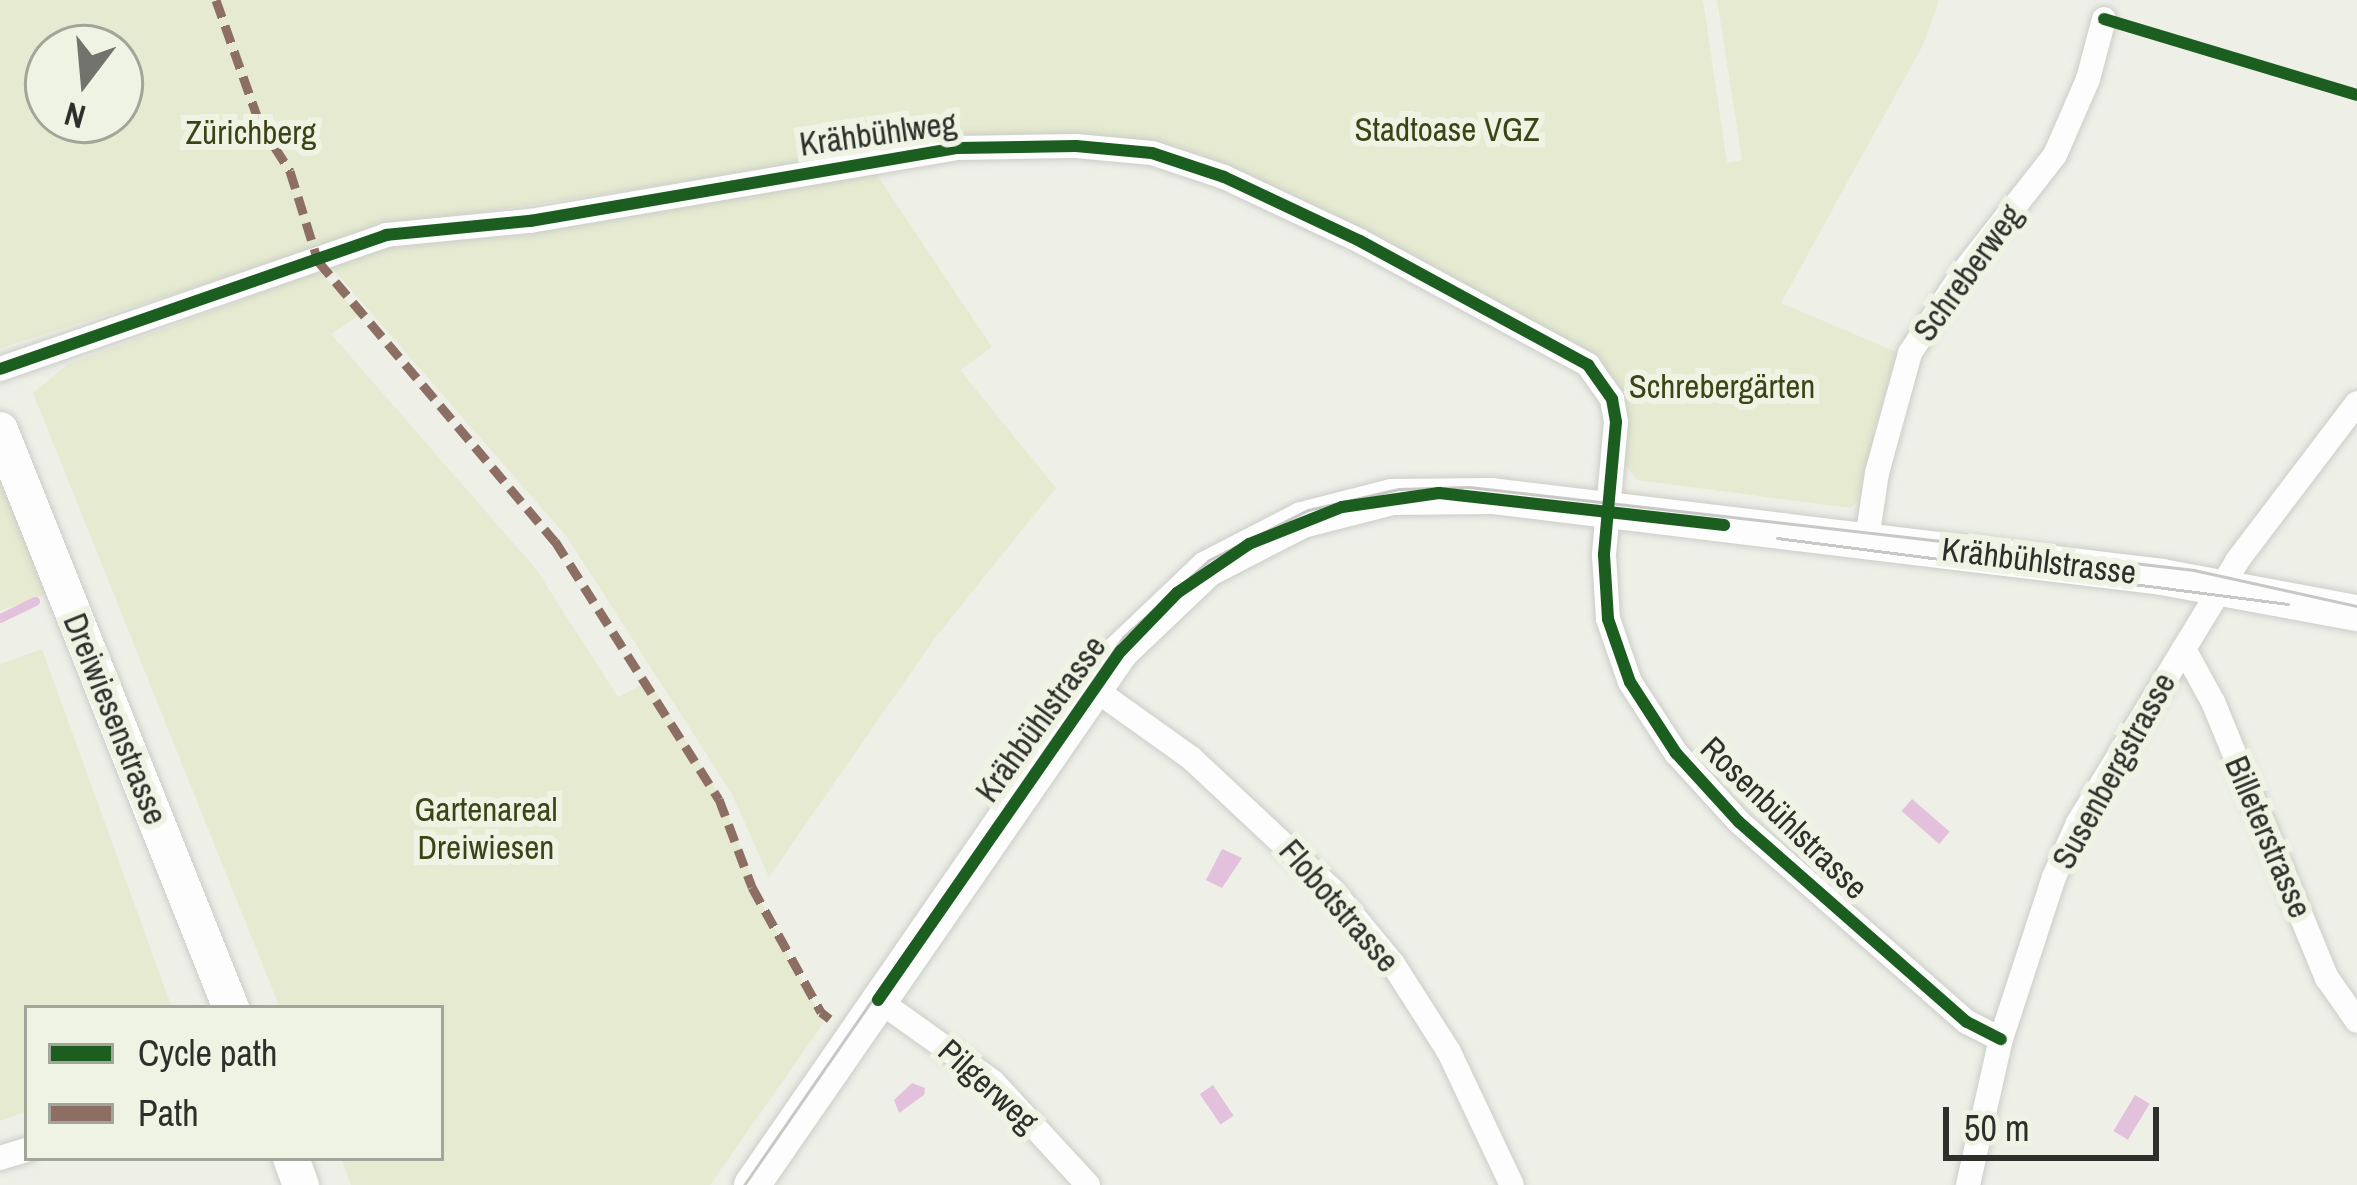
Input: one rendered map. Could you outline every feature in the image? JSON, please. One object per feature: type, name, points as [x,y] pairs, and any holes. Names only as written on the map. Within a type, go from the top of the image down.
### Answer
[{"type":"street","name":"Schreberweg","points":[[1867,539],[1876,472],[1910,353],[1964,271],[2055,155],[2088,79],[2104,20]]},
{"type":"street","name":"Krähbühlweg","points":[[0,368],[386,235],[530,221],[958,148],[1152,153],[1224,177],[1360,242],[1588,365],[1612,399],[1616,422],[1608,510]]},
{"type":"street","name":"Susenbergstrasse","points":[[1968,1185],[2001,1039],[2070,841],[2158,685],[2222,585],[2357,403]]},
{"type":"street","name":"Dreiwiesenstrasse","points":[[0,430],[230,1005]]},
{"type":"street","name":"Krähbühlstrasse","points":[[752,1185],[1093,688],[1148,620],[1208,569],[1267,535],[1321,513],[1370,501],[1439,493],[1867,539],[2222,585],[2357,614]]},
{"type":"street","name":"Rosenbühlstrasse","points":[[1608,510],[1604,555],[1609,619],[1630,682],[1676,754],[1756,837],[1967,1022],[2001,1039]]},
{"type":"street","name":"Billeterstrasse","points":[[2184,649],[2212,702],[2327,978],[2357,1022]]},
{"type":"street","name":"Flobotstrasse","points":[[1093,688],[1191,758],[1332,890],[1393,964],[1449,1052],[1512,1185]]},
{"type":"street","name":"Pilgerweg","points":[[878,1000],[993,1082],[1088,1185]]},
{"type":"green space","points":[[0,0],[1703,0],[1727,163],[1742,160],[1717,0],[1939,0],[1924,43],[1781,303],[1899,353],[1875,427],[1864,495],[1850,508],[1637,480],[1623,462],[1613,382],[1228,168],[987,136],[390,226],[0,348]]},
{"type":"green space","points":[[869,163],[992,347],[960,370],[1056,488],[935,638],[769,877],[732,794],[567,537],[332,268],[394,246],[523,235]]},
{"type":"green space","name":"Gartenareal Dreiwiesen","points":[[320,272],[359,315],[331,334],[536,569],[618,697],[649,681],[724,803],[758,896],[824,1022],[710,1185],[351,1185],[342,1161],[444,1161],[444,1005],[279,1005],[33,393],[68,364]]},
{"type":"green space","points":[[0,464],[51,592],[0,611]]},
{"type":"green space","points":[[42,649],[171,1005],[24,1005],[24,1112],[0,1121],[0,664]]},
{"type":"shaded area","points":[[1912,799],[1950,832],[1939,844],[1902,811]]},
{"type":"shaded area","points":[[1222,849],[1242,858],[1222,888],[1206,880]]},
{"type":"shaded area","points":[[912,1083],[925,1088],[924,1095],[899,1113],[894,1100]]},
{"type":"shaded area","points":[[1213,1085],[1234,1116],[1220,1125],[1200,1094]]},
{"type":"shaded area","points":[[2135,1095],[2150,1104],[2128,1140],[2113,1131]]},
{"type":"waterway","points":[[0,618],[35,601]]},
{"type":"tram line","points":[[744,1185],[1123,637],[1209,560],[1308,510],[1399,489],[1469,487],[2194,570],[2357,606]]},
{"type":"tram line","points":[[1777,538],[2288,604]]},
{"type":"marked path","points":[[216,0],[260,124],[290,171],[318,261],[555,541],[719,799],[752,887],[821,1012],[830,1019]]},
{"type":"cycle path","points":[[2104,19],[2357,95]]},
{"type":"cycle path","points":[[0,369],[386,235],[530,221],[958,148],[1076,146],[1152,153],[1224,177],[1360,241],[1588,365],[1612,399],[1616,422],[1604,555],[1608,619],[1630,682],[1676,753],[1739,822],[1967,1022],[2001,1039]]},
{"type":"cycle path","points":[[878,1000],[1121,651],[1177,593],[1249,544],[1342,507],[1439,493],[1724,525]]},
{"type":"park label","name":"Stadtoase VGZ","points":[[1447,130]]},
{"type":"park label","name":"Zürichberg","points":[[251,133]]},
{"type":"park label","name":"Schrebergärten","points":[[1722,387]]}]
